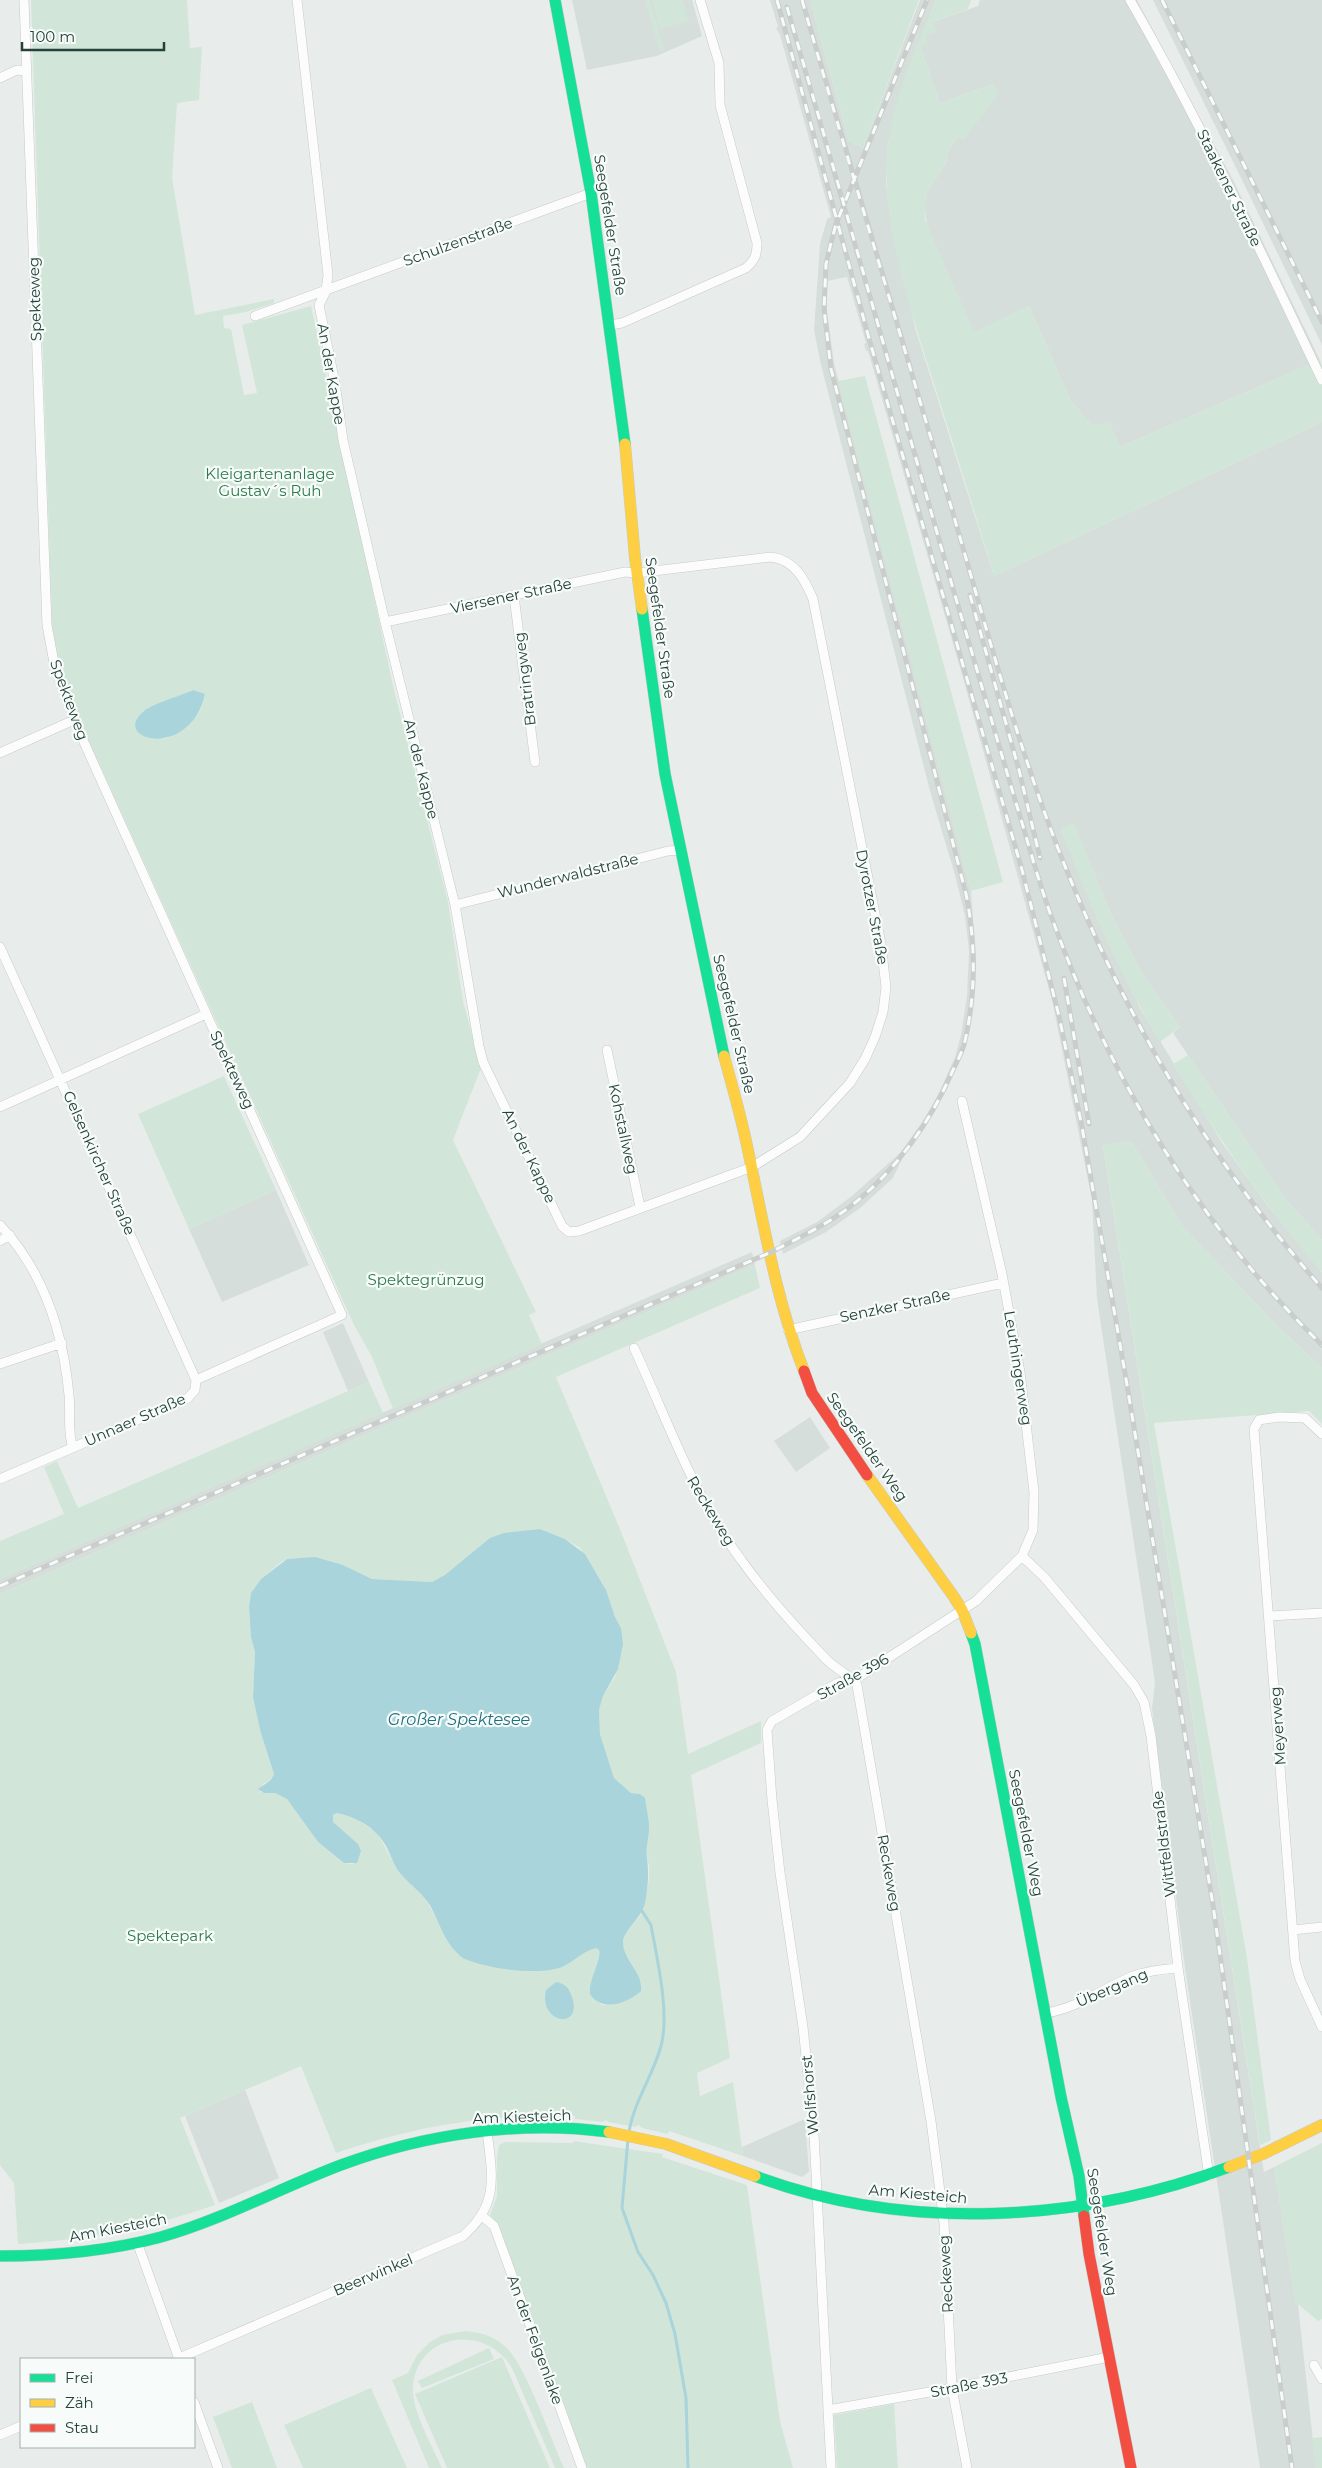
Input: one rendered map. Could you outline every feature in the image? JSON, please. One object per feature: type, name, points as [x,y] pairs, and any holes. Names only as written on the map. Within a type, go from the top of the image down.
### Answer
[{"type":"street","name":"Spekteweg","points":[[24,0],[47,625],[55,668],[74,720],[342,1315]]},
{"type":"street","name":"An der Kappe","points":[[297,0],[328,275],[326,291],[319,305],[335,383],[343,440],[385,622],[455,905],[483,1062],[562,1226],[568,1232]]},
{"type":"street","name":"Seegefelder Straße","points":[[556,0],[591,193],[610,325],[625,442],[637,573],[664,774],[717,1022],[752,1166],[769,1253]]},
{"type":"street","points":[[610,325],[622,323],[746,268],[757,255],[757,243],[720,106],[719,63],[700,0]]},
{"type":"street","name":"Staakener Straße","points":[[1130,0],[1169,67],[1211,150],[1322,380]]},
{"type":"street","points":[[0,78],[17,70],[26,71]]},
{"type":"street","name":"Schulzenstraße","points":[[326,291],[591,193]]},
{"type":"street","points":[[255,316],[326,291]]},
{"type":"street","name":"Dyrotzer Straße","points":[[568,1232],[579,1231],[752,1166],[800,1137],[839,1095],[865,1059],[880,1020],[886,987],[881,944],[813,599],[802,577],[787,562],[771,557],[637,573]]},
{"type":"street","name":"Viersener Straße","points":[[385,622],[625,572],[637,573]]},
{"type":"street","name":"Bratringweg","points":[[514,596],[535,762]]},
{"type":"street","points":[[0,753],[74,720]]},
{"type":"street","name":"Wunderwaldstraße","points":[[455,905],[668,851],[681,850]]},
{"type":"street","name":"Gelsenkircher Straße","points":[[0,948],[196,1380]]},
{"type":"street","points":[[0,1107],[206,1014]]},
{"type":"street","name":"Kohstallweg","points":[[607,1050],[640,1207]]},
{"type":"street","name":"Leuthingerweg","points":[[962,1101],[1003,1283],[1020,1372],[1034,1492],[1033,1530],[1022,1556],[976,1601],[962,1610]]},
{"type":"street","points":[[0,1225],[10,1235],[28,1260],[47,1297],[62,1343],[73,1448]]},
{"type":"street","points":[[0,1241],[10,1235]]},
{"type":"street","name":"Seegefelder Weg","points":[[769,1253],[788,1330],[804,1376],[818,1404],[962,1610],[974,1644],[1083,2205],[1089,2254],[1130,2468]]},
{"type":"street","name":"Senzker Straße","points":[[788,1330],[1003,1283]]},
{"type":"street","name":"Unnaer Straße","points":[[0,1479],[188,1398],[196,1390],[196,1380],[342,1315]]},
{"type":"street","points":[[0,1364],[62,1343]]},
{"type":"street","name":"Reckeweg","points":[[634,1348],[695,1486],[730,1544],[805,1638],[835,1669],[853,1679],[857,1685],[929,2111],[943,2213],[952,2388],[967,2468]]},
{"type":"street","name":"Meyerweg","points":[[1322,1434],[1305,1418],[1280,1417],[1259,1420],[1254,1429],[1270,1616],[1295,1961],[1300,1979],[1322,2027]]},
{"type":"street","name":"Wittfeldstraße","points":[[1022,1556],[1045,1578],[1134,1685],[1144,1702],[1150,1729],[1178,1968],[1209,2176]]},
{"type":"street","name":"Straße 396","points":[[768,1725],[838,1683],[853,1679],[962,1610]]},
{"type":"street","points":[[1270,1616],[1322,1614]]},
{"type":"street","name":"Wolfshorst","points":[[768,1725],[772,1800],[780,1873],[804,2028],[818,2195],[831,2468]]},
{"type":"street","points":[[1293,1930],[1322,1927]]},
{"type":"street","name":"Übergang","points":[[1046,2014],[1085,2000],[1144,1972],[1178,1968]]},
{"type":"street","name":"Am Kiesteich","points":[[0,2256],[59,2254],[137,2242],[183,2230],[339,2166],[381,2152],[429,2139],[487,2131],[574,2129],[665,2144],[795,2189],[818,2195],[864,2204],[943,2213],[1030,2211],[1083,2205],[1181,2184],[1209,2176],[1265,2155],[1322,2125]]},
{"type":"street","name":"Beerwinkel","points":[[180,2358],[463,2236],[482,2216],[490,2198],[492,2178],[487,2131]]},
{"type":"street","name":"An der Felgenlake","points":[[482,2216],[494,2226],[582,2468]]},
{"type":"street","points":[[137,2242],[178,2358]]},
{"type":"street","name":"Straße 393","points":[[828,2410],[1109,2357]]},
{"type":"street","points":[[1314,2365],[1322,2379]]},
{"type":"street","points":[[195,2405],[218,2468]]},
{"type":"street","points":[[0,2435],[20,2426]]},
{"type":"shaded area","points":[[572,0],[692,0],[702,36],[657,56],[587,70]]},
{"type":"shaded area","points":[[770,0],[810,0],[849,141],[863,148],[920,0],[936,0],[906,75],[888,143],[886,184],[892,229],[916,331],[994,576],[1322,422],[1322,1240],[1284,1197],[1173,1033],[1180,1027],[1143,975],[1112,917],[1074,824],[1061,829],[1140,1008],[1223,1144],[1268,1206],[1322,1272],[1322,1368],[1278,1327],[1182,1226],[1131,1141],[1103,1146],[1264,2172],[1274,2167],[1296,2304],[1298,2304],[1316,2468],[1260,2468],[1185,1968],[1152,1709],[1155,1682],[1097,1299],[1092,1200],[1053,1004],[963,678],[868,351],[866,351],[864,344],[866,343],[847,277],[827,281],[827,311],[834,363],[971,891],[976,960],[974,988],[964,1049],[946,1089],[927,1124],[903,1157],[893,1178],[859,1209],[826,1232],[783,1254],[780,1241],[817,1222],[852,1196],[900,1153],[923,1121],[938,1095],[955,1057],[961,1035],[967,996],[969,951],[965,916],[955,875],[930,791],[821,365],[814,330],[820,244],[827,219],[831,217],[780,35],[776,28],[778,27]]},
{"type":"shaded area","points":[[980,0],[1137,0],[1233,180],[1320,360],[1120,447],[1109,423],[1092,426],[1070,400],[1029,306],[974,333],[927,229],[925,202],[927,192],[948,160],[946,154],[956,139],[964,139],[994,84],[940,103],[920,46],[927,43],[925,36],[933,22],[978,6]]},
{"type":"shaded area","points":[[1153,0],[1322,0],[1322,345],[1243,182]]},
{"type":"shaded area","points":[[276,1190],[309,1265],[222,1302],[189,1229]]},
{"type":"shaded area","points":[[752,1252],[755,1265],[0,1594],[0,1579]]},
{"type":"shaded area","points":[[343,1323],[369,1382],[348,1391],[323,1332]]},
{"type":"shaded area","points":[[810,1417],[830,1448],[796,1472],[774,1441]]},
{"type":"shaded area","points":[[245,2090],[279,2178],[219,2203],[185,2116]]},
{"type":"shaded area","points":[[805,2119],[809,2172],[802,2177],[743,2156],[742,2147]]},
{"type":"green space","name":"Spektegrünzug","points":[[31,0],[187,0],[190,48],[202,47],[199,100],[177,103],[172,178],[195,315],[274,299],[274,303],[246,312],[223,316],[224,328],[231,329],[244,395],[257,393],[242,325],[311,306],[394,690],[448,902],[463,1001],[481,1068],[453,1140],[536,1312],[529,1315],[542,1344],[393,1409],[372,1357],[354,1325],[83,728],[60,668],[52,625]],"holes":[[[193,690],[205,695],[200,711],[191,723],[186,728],[164,739],[155,706]]]},
{"type":"green space","points":[[645,0],[650,0],[664,50],[660,51]]},
{"type":"green space","points":[[652,0],[682,0],[689,21],[660,29]]},
{"type":"green space","points":[[810,0],[919,0],[863,148],[849,141]]},
{"type":"green space","points":[[936,0],[971,0],[968,9],[933,22],[937,32],[925,36],[928,43],[920,46],[940,103],[994,84],[998,95],[964,139],[956,139],[946,154],[948,160],[927,192],[925,220],[974,332],[1029,306],[1070,400],[1092,426],[1109,422],[1120,447],[1320,360],[1322,366],[1322,422],[994,576],[911,311],[894,242],[889,208],[886,175],[891,125],[901,89]]},
{"type":"green space","points":[[865,376],[1003,882],[971,891],[838,381]]},
{"type":"green space","points":[[1074,823],[1112,917],[1143,975],[1180,1027],[1160,1042],[1118,964],[1071,856],[1061,828]]},
{"type":"green space","points":[[1188,1055],[1284,1197],[1322,1240],[1322,1272],[1243,1171],[1173,1064]]},
{"type":"green space","points":[[224,1076],[276,1190],[189,1229],[138,1114]]},
{"type":"green space","points":[[1131,1141],[1182,1226],[1278,1327],[1322,1368],[1322,1424],[1309,1411],[1154,1423],[1247,1958],[1271,2140],[1260,2145],[1103,1145]]},
{"type":"green space","name":"Spektepark","points":[[755,1265],[760,1288],[556,1377],[620,1529],[676,1672],[688,1754],[761,1721],[761,1743],[691,1775],[730,2058],[697,2073],[700,2096],[733,2082],[743,2156],[669,2131],[668,2134],[642,2128],[639,2125],[635,2127],[606,2120],[603,2122],[575,2119],[575,2116],[512,2117],[454,2123],[396,2135],[336,2153],[301,2066],[180,2118],[215,2205],[166,2221],[118,2232],[18,2244],[14,2183],[0,2165],[0,1594]],"holes":[[[540,1529],[565,1539],[580,1548],[603,1584],[621,1628],[619,1663],[615,1677],[603,1696],[599,1710],[600,1734],[614,1778],[631,1793],[640,1794],[646,1809],[648,1824],[647,1856],[649,1872],[646,1896],[642,1912],[626,1933],[623,1941],[624,1953],[642,1986],[621,2002],[602,2005],[590,1994],[591,1982],[599,1959],[599,1950],[596,1948],[587,1951],[566,1965],[534,1971],[494,1966],[457,1954],[445,1936],[426,1899],[395,1865],[377,1833],[357,1819],[337,1813],[333,1815],[333,1822],[350,1839],[353,1864],[344,1863],[318,1842],[287,1799],[275,1793],[260,1792],[263,1784],[271,1780],[274,1774],[260,1730],[253,1697],[255,1652],[251,1637],[249,1607],[251,1593],[261,1579],[281,1562],[287,1559],[301,1558],[343,1565],[372,1579],[432,1582]]]},
{"type":"green space","points":[[369,1382],[383,1413],[0,1579],[0,1541],[64,1514],[44,1467],[57,1461],[78,1508]]},
{"type":"green space","points":[[573,2141],[663,2154],[662,2157],[747,2185],[780,2421],[793,2468],[587,2468],[499,2227],[490,2215],[497,2196],[497,2156],[499,2145],[505,2142],[573,2143]]},
{"type":"green space","points":[[1322,2143],[1322,2319],[1318,2321],[1298,2304],[1296,2305],[1274,2167]]},
{"type":"green space","points":[[465,2331],[492,2337],[506,2347],[514,2357],[530,2386],[564,2468],[555,2468],[512,2368],[501,2354],[486,2345],[471,2340],[455,2340],[440,2345],[427,2354],[418,2367],[413,2385],[415,2405],[442,2468],[429,2468],[392,2380],[408,2373],[417,2355],[430,2342],[442,2335]]},
{"type":"green space","points":[[489,2348],[494,2359],[422,2388],[418,2381]]},
{"type":"green space","points":[[502,2357],[550,2468],[447,2468],[415,2394]]},
{"type":"green space","points":[[371,2388],[407,2468],[303,2468],[284,2425]]},
{"type":"green space","points":[[252,2402],[277,2468],[232,2468],[213,2417]]},
{"type":"green space","points":[[894,2404],[898,2468],[837,2468],[834,2415]]},
{"type":"green space","points":[[1322,2437],[1322,2468],[1316,2468],[1312,2438]]},
{"type":"water","points":[[193,690],[205,694],[197,715],[185,729],[171,736],[156,739],[144,736],[137,731],[136,722],[147,709]]},
{"type":"water","name":"Großer Spektesee","points":[[540,1529],[565,1539],[585,1554],[606,1590],[615,1617],[621,1628],[623,1644],[618,1669],[603,1696],[599,1710],[600,1734],[614,1778],[631,1793],[640,1794],[645,1798],[649,1828],[647,1850],[648,1880],[645,1903],[640,1914],[626,1933],[623,1942],[626,1955],[639,1978],[641,1991],[629,1999],[614,2004],[601,2003],[590,1994],[591,1982],[599,1959],[599,1950],[596,1948],[562,1967],[540,1971],[499,1968],[463,1958],[448,1942],[428,1902],[400,1873],[382,1839],[365,1824],[337,1813],[333,1815],[333,1822],[358,1844],[361,1851],[357,1863],[344,1863],[318,1842],[287,1799],[275,1793],[264,1793],[258,1789],[271,1780],[274,1774],[260,1730],[253,1697],[255,1652],[251,1637],[249,1607],[251,1593],[261,1579],[287,1559],[315,1557],[343,1565],[372,1579],[432,1582],[445,1575],[490,1538],[504,1533]]},
{"type":"water","points":[[556,1982],[567,1987],[572,1997],[574,2008],[571,2015],[566,2018],[560,2019],[554,2016],[548,2010],[545,2001],[546,1990]]},
{"type":"waterway","points":[[629,2132],[635,2110],[658,2057],[664,2018],[659,1970],[651,1925],[642,1911]]},
{"type":"waterway","points":[[628,2139],[622,2208],[638,2252],[653,2275],[666,2303],[675,2334],[686,2398],[688,2468]]},
{"type":"railway","points":[[777,0],[870,342],[1022,870],[1059,1016],[1082,1127],[1125,1373],[1213,1905],[1292,2468]]},
{"type":"railway","points":[[802,0],[1003,686],[1034,782],[1069,876],[1119,987],[1178,1093],[1246,1194],[1322,1288]]},
{"type":"railway","points":[[0,1586],[769,1253],[832,1219],[867,1192],[883,1177],[911,1144],[934,1108],[964,1045],[973,989],[972,932],[966,894],[831,369],[824,309],[826,264],[836,224],[927,0]]},
{"type":"railway","points":[[1162,0],[1322,322]]},
{"type":"railway","points":[[787,7],[954,592],[1035,866],[1050,914],[1079,987],[1105,1043],[1134,1098],[1166,1152],[1201,1204],[1238,1253],[1322,1345]]},
{"type":"railway","points":[[970,595],[1019,770],[1040,858]]},
{"type":"railway","points":[[1064,978],[1089,1124]]},
{"type":"traffic: fast","points":[[555,0],[591,193],[625,444]]},
{"type":"traffic: fast","points":[[642,609],[665,774],[724,1056]]},
{"type":"traffic: fast","points":[[971,1633],[975,1644],[1061,2097],[1079,2176],[1084,2216]]},
{"type":"traffic: fast","points":[[0,2256],[81,2252],[122,2246],[161,2237],[230,2212],[341,2165],[373,2154],[439,2138],[507,2129],[541,2128],[609,2132]]},
{"type":"traffic: fast","points":[[755,2176],[813,2194],[872,2206],[932,2213],[992,2214],[1053,2209],[1113,2200],[1172,2186],[1229,2167]]},
{"type":"traffic: slow","points":[[625,444],[635,558],[642,609]]},
{"type":"traffic: slow","points":[[724,1056],[744,1130],[777,1286],[804,1371]]},
{"type":"traffic: slow","points":[[867,1475],[954,1597],[962,1610],[971,1633]]},
{"type":"traffic: slow","points":[[1229,2167],[1263,2154],[1322,2125]]},
{"type":"traffic: slow","points":[[609,2132],[666,2144],[755,2176]]},
{"type":"traffic: jam","points":[[804,1371],[812,1393],[867,1475]]},
{"type":"traffic: jam","points":[[1084,2216],[1089,2254],[1131,2468]]},
{"type":"park label","name":"Kleigartenanlage Gustav´s Ruh","points":[[270,482]]}]
